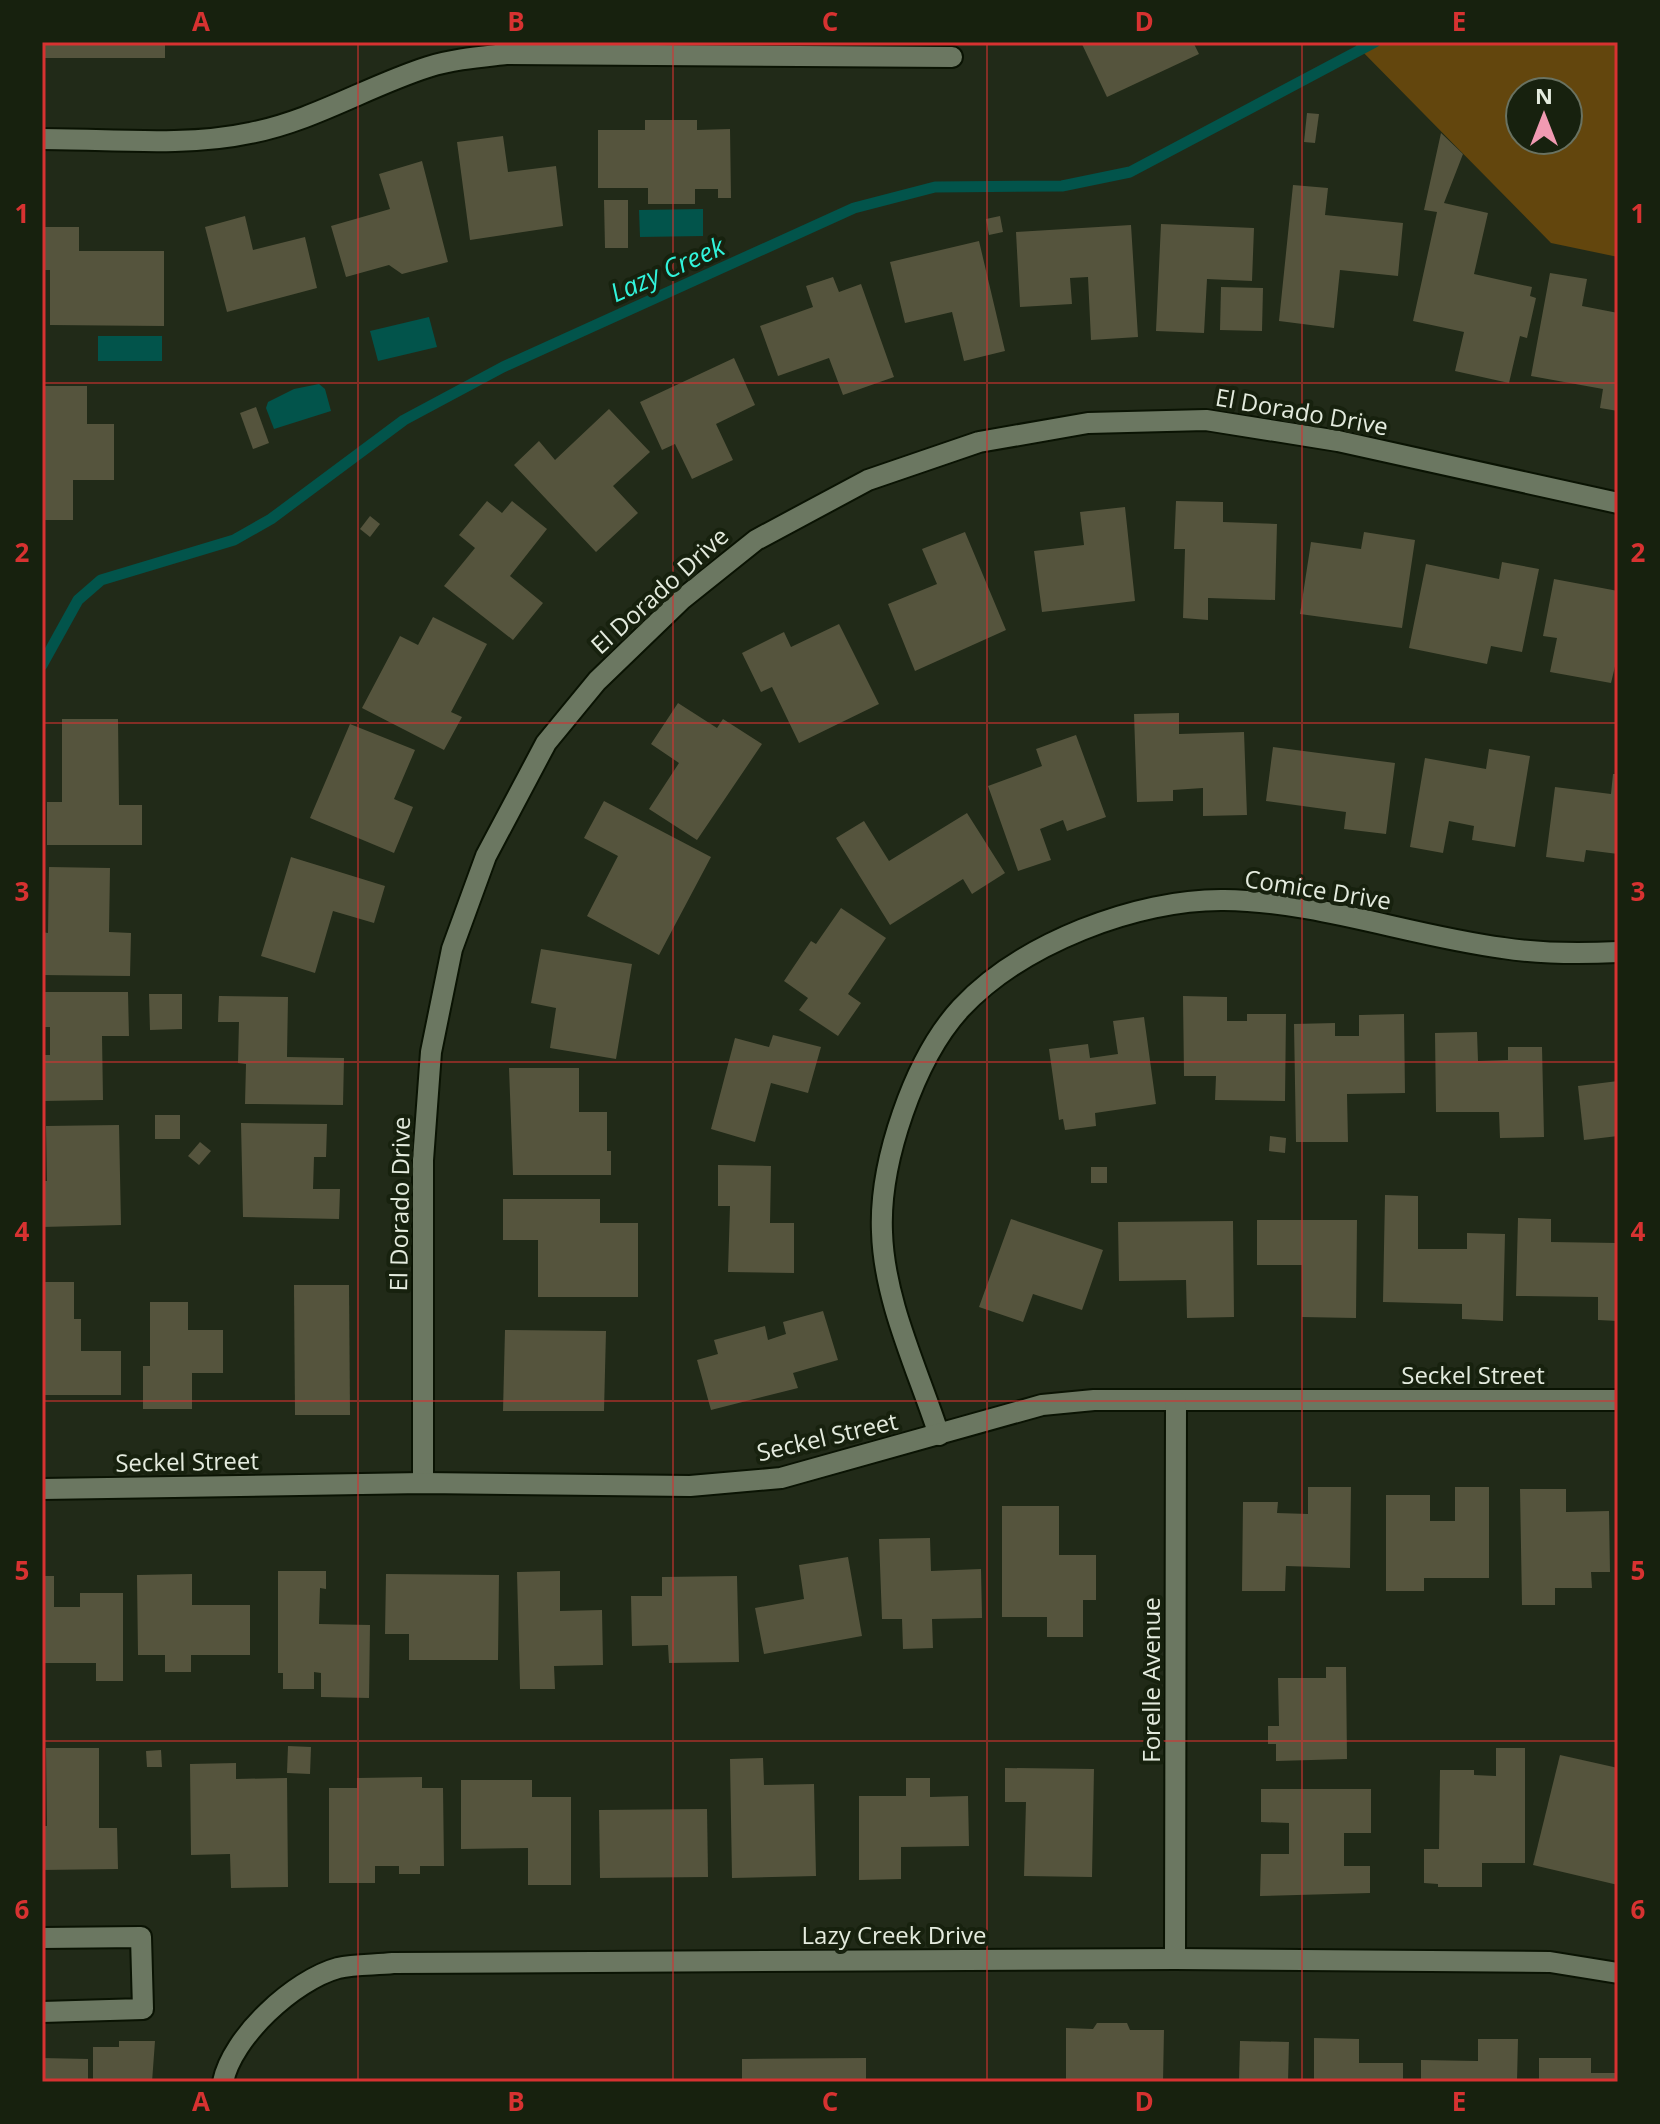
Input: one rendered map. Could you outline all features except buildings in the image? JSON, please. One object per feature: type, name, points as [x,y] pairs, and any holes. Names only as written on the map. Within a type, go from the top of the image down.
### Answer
[{"type":"street","points":[[42,139],[203,138],[248,134],[294,122],[427,67],[464,58],[506,54],[952,57]]},
{"type":"street","name":"El Dorado Drive","points":[[423,1483],[423,1160],[431,1052],[452,949],[486,856],[546,743],[597,681],[681,600],[756,540],[868,480],[979,442],[1088,423],[1206,420],[1338,441],[1618,503]]},
{"type":"street","name":"Comice Drive","points":[[939,1435],[886,1276],[882,1231],[885,1182],[898,1123],[923,1068],[960,1010],[1003,972],[1050,944],[1110,921],[1172,904],[1221,900],[1268,903],[1503,948],[1569,954],[1618,952]]},
{"type":"street","name":"Seckel Street","points":[[42,1489],[423,1483],[690,1486],[781,1478],[1042,1405],[1094,1400],[1618,1400]]},
{"type":"street","name":"Forelle Avenue","points":[[1175,1959],[1176,1401]]},
{"type":"street","points":[[42,1938],[141,1937],[143,2009],[42,2012]]},
{"type":"street","name":"Lazy Creek Drive","points":[[223,2082],[252,2028],[292,1992],[337,1968],[407,1963],[1175,1959],[1550,1962],[1618,1973]]},
{"type":"shaded area","points":[[1353,42],[1618,42],[1618,257],[1551,243]]},
{"type":"water","points":[[703,209],[703,236],[640,237],[639,210]]},
{"type":"water","points":[[429,317],[437,347],[378,361],[370,331]]},
{"type":"water","points":[[98,336],[162,336],[162,361],[98,361]]},
{"type":"water","points":[[319,384],[325,389],[331,411],[274,429],[266,408],[268,402],[294,389]]},
{"type":"waterway","name":"Lazy Creek","points":[[42,665],[78,600],[101,580],[234,540],[271,519],[404,420],[503,367],[854,208],[935,187],[1062,186],[1130,172],[1375,42]]}]
